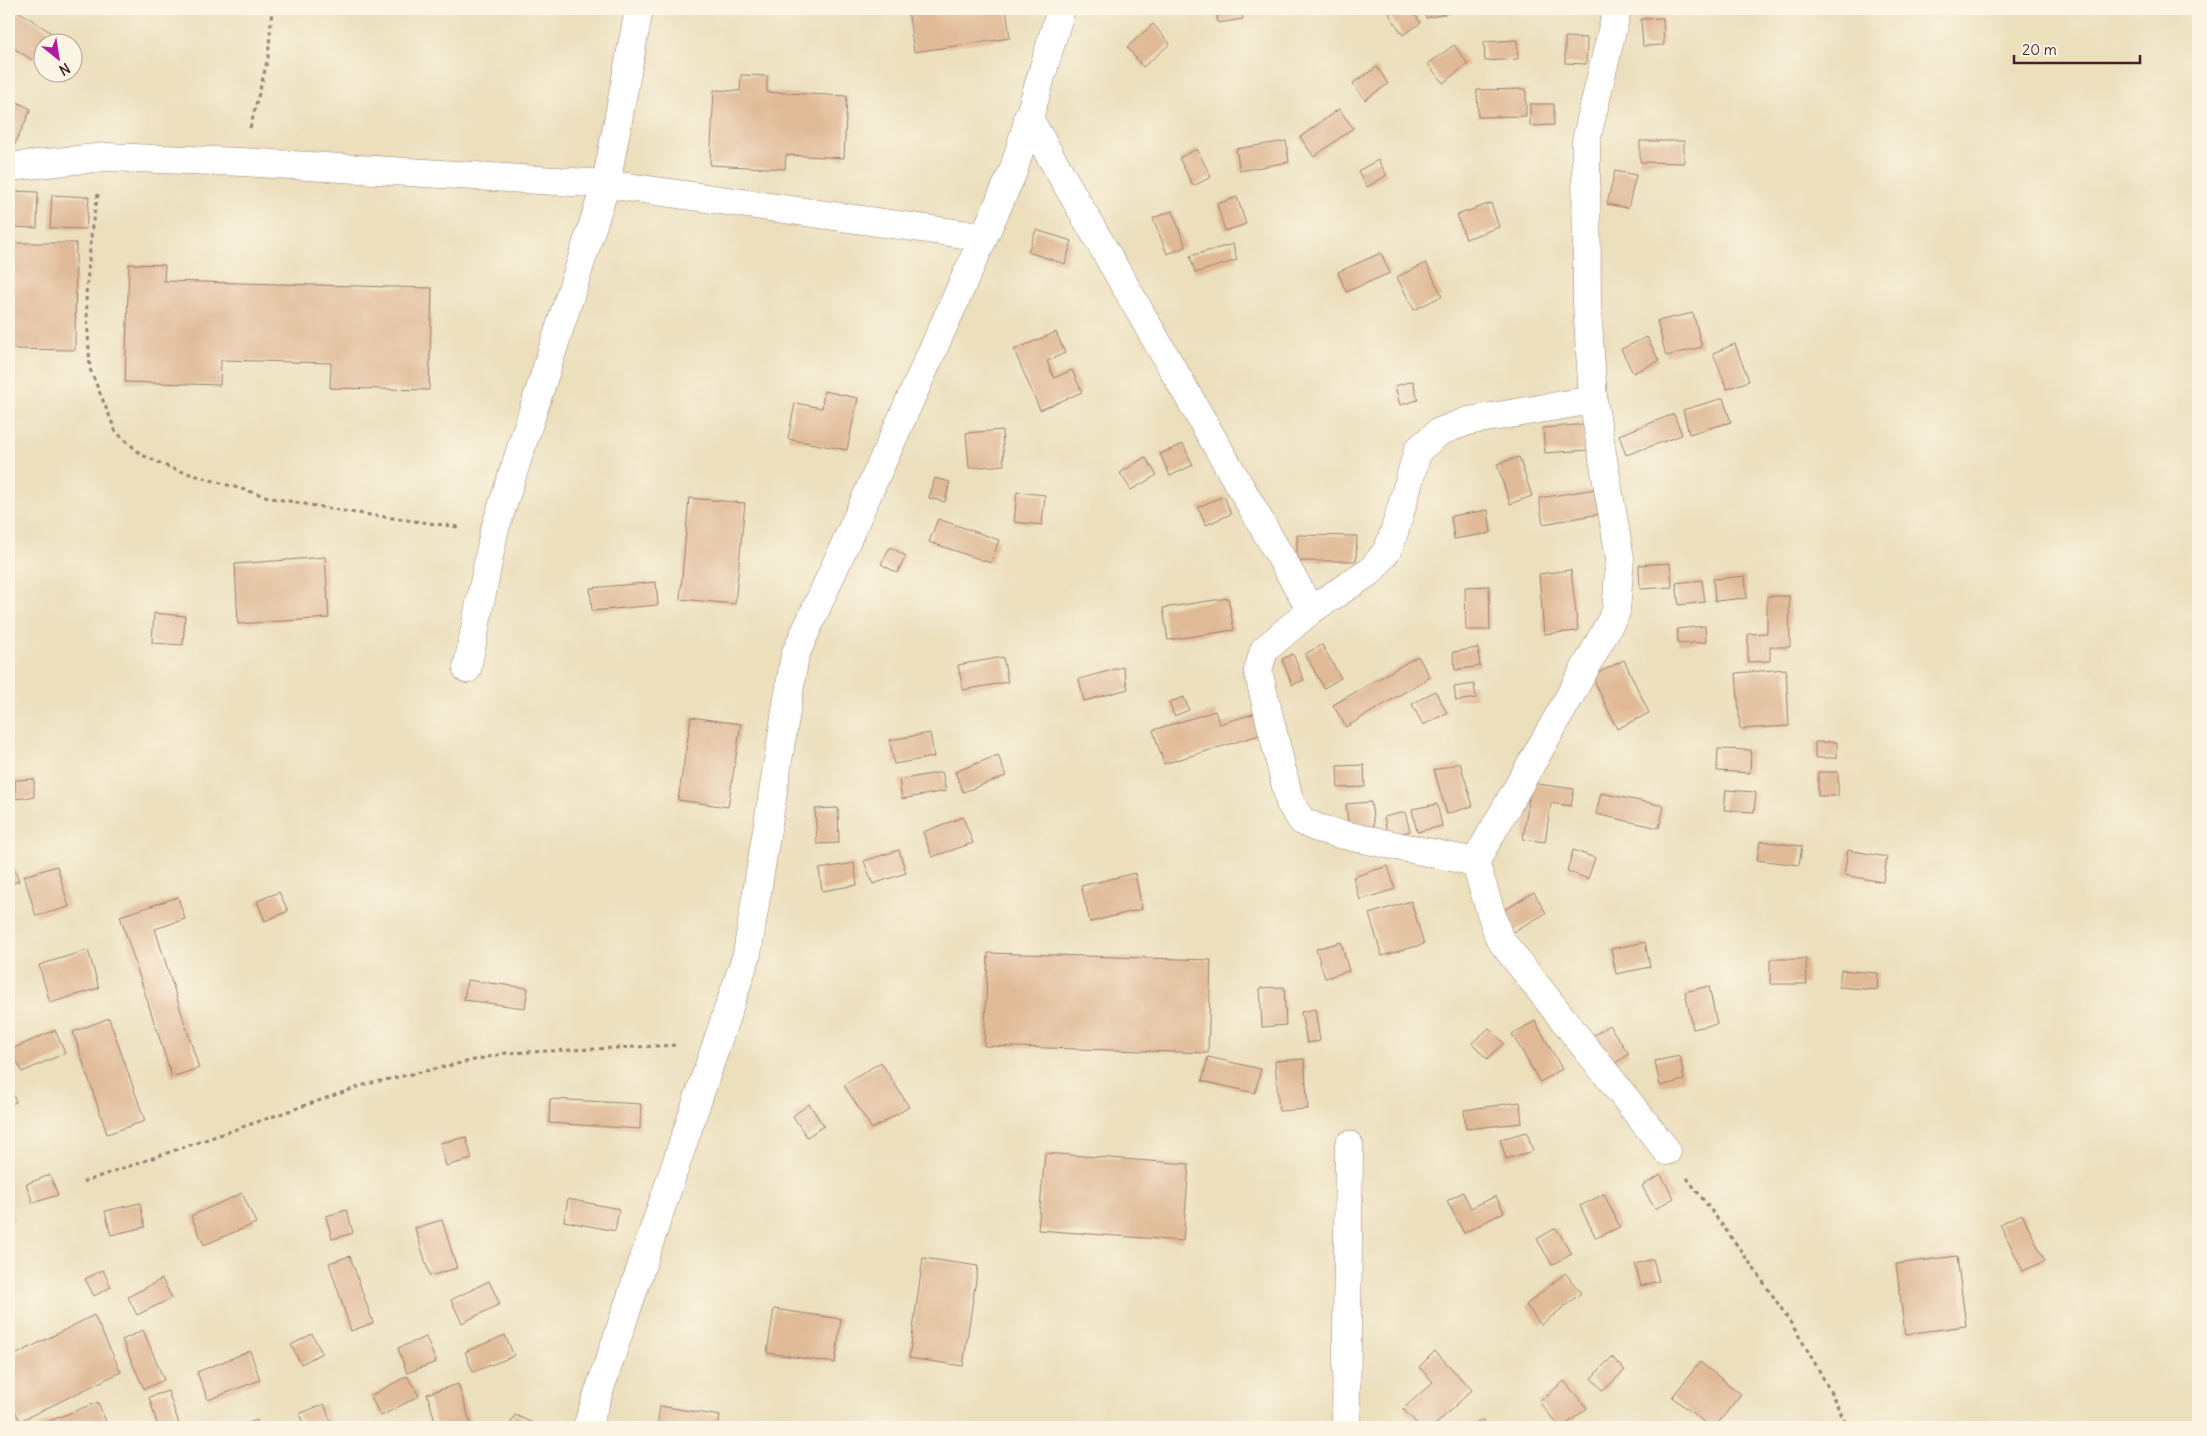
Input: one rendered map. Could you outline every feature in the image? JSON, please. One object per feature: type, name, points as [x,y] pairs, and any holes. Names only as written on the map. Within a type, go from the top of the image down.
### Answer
[{"type":"street","points":[[467,669],[494,532],[606,184],[640,9]]},
{"type":"street","points":[[587,1427],[747,954],[795,655],[1013,172],[1060,9]]},
{"type":"street","points":[[1618,9],[1586,141],[1587,303],[1593,400],[1620,558],[1616,612],[1475,862],[1499,938],[1667,1151]]},
{"type":"street","points":[[1028,117],[1311,610]]},
{"type":"street","points":[[9,167],[105,157],[242,162],[606,184],[984,237]]},
{"type":"street","points":[[1475,862],[1317,828],[1302,820],[1290,803],[1258,670],[1264,650],[1311,610],[1371,571],[1387,551],[1418,450],[1439,432],[1468,421],[1593,400]]},
{"type":"street","points":[[1346,1427],[1349,1145]]},
{"type":"path","points":[[242,162],[268,58],[272,9]]},
{"type":"path","points":[[105,157],[92,226],[86,296],[90,369],[116,432],[142,454],[173,469],[272,498],[349,512],[494,532]]},
{"type":"path","points":[[83,1182],[367,1084],[497,1055],[717,1044]]},
{"type":"path","points":[[1667,1151],[1747,1259],[1802,1341],[1838,1406],[1847,1427]]},
{"type":"building","points":[[9,9],[15,9],[50,32],[32,32],[32,60],[9,45]]},
{"type":"building","points":[[908,9],[1006,9],[1010,38],[914,52]]},
{"type":"building","points":[[1216,9],[1242,9],[1243,19],[1218,23]]},
{"type":"building","points":[[1396,9],[1411,9],[1421,23],[1403,35],[1389,14]]},
{"type":"building","points":[[1424,9],[1463,9],[1463,10],[1426,18]]},
{"type":"building","points":[[1663,18],[1664,45],[1643,46],[1641,19]]},
{"type":"building","points":[[1153,24],[1170,44],[1143,67],[1127,47]]},
{"type":"building","points":[[1565,37],[1587,38],[1586,64],[1565,63]]},
{"type":"building","points":[[1517,40],[1518,59],[1485,61],[1484,42]]},
{"type":"building","points":[[1454,45],[1468,64],[1443,83],[1428,64]]},
{"type":"building","points":[[1377,67],[1388,84],[1365,100],[1353,83]]},
{"type":"building","points":[[741,75],[767,76],[767,92],[847,96],[844,158],[786,155],[785,169],[710,165],[714,90],[740,91]]},
{"type":"building","points":[[1526,89],[1526,116],[1478,117],[1477,90]]},
{"type":"building","points":[[9,98],[31,109],[9,157]]},
{"type":"building","points":[[1530,104],[1554,104],[1554,125],[1530,126]]},
{"type":"building","points":[[1339,109],[1353,128],[1314,157],[1300,137]]},
{"type":"building","points":[[1286,141],[1289,162],[1240,171],[1236,149]]},
{"type":"building","points":[[1640,141],[1684,141],[1684,163],[1640,162]]},
{"type":"building","points":[[1197,149],[1211,177],[1193,186],[1179,158]]},
{"type":"building","points":[[1378,160],[1387,175],[1367,187],[1358,171]]},
{"type":"building","points":[[1615,171],[1636,175],[1628,208],[1607,204]]},
{"type":"building","points":[[9,191],[38,192],[37,228],[9,227]]},
{"type":"building","points":[[52,195],[89,197],[86,229],[50,228]]},
{"type":"building","points":[[1237,197],[1246,224],[1225,231],[1217,204]]},
{"type":"building","points":[[1491,203],[1499,227],[1466,239],[1457,215]]},
{"type":"building","points":[[1172,211],[1186,247],[1167,254],[1153,218]]},
{"type":"building","points":[[1036,230],[1072,241],[1065,264],[1028,252]]},
{"type":"building","points":[[9,243],[76,243],[75,350],[9,349]]},
{"type":"building","points":[[1233,244],[1237,260],[1195,273],[1190,256]]},
{"type":"building","points":[[1381,253],[1390,273],[1346,292],[1338,272]]},
{"type":"building","points":[[1426,263],[1442,296],[1414,310],[1397,277]]},
{"type":"building","points":[[129,264],[165,265],[164,281],[432,288],[429,390],[330,388],[331,363],[221,360],[220,385],[125,382]]},
{"type":"building","points":[[1693,313],[1702,347],[1666,356],[1657,321]]},
{"type":"building","points":[[1056,332],[1065,353],[1047,361],[1054,378],[1072,370],[1082,392],[1040,410],[1014,350]]},
{"type":"building","points":[[1647,337],[1659,361],[1633,373],[1621,349]]},
{"type":"building","points":[[1735,344],[1749,381],[1727,389],[1713,353]]},
{"type":"building","points":[[1413,381],[1418,400],[1400,405],[1395,386]]},
{"type":"building","points":[[824,391],[858,398],[847,450],[788,439],[795,403],[822,408]]},
{"type":"building","points":[[1723,398],[1731,422],[1689,434],[1683,410]]},
{"type":"building","points":[[1674,414],[1682,435],[1626,455],[1619,435]]},
{"type":"building","points":[[1586,424],[1588,450],[1545,453],[1543,428]]},
{"type":"building","points":[[1002,430],[1004,465],[969,468],[966,433]]},
{"type":"building","points":[[1183,444],[1193,465],[1170,476],[1160,454]]},
{"type":"building","points":[[1145,457],[1157,475],[1131,490],[1120,473]]},
{"type":"building","points":[[1519,457],[1532,496],[1510,504],[1497,464]]},
{"type":"building","points":[[935,478],[950,482],[945,502],[929,498]]},
{"type":"building","points":[[1596,489],[1600,514],[1543,524],[1539,498]]},
{"type":"building","points":[[1017,492],[1045,495],[1042,525],[1014,522]]},
{"type":"building","points":[[1224,496],[1231,514],[1206,525],[1198,507]]},
{"type":"building","points":[[689,498],[745,503],[735,604],[680,599]]},
{"type":"building","points":[[1488,510],[1491,533],[1454,539],[1451,516]]},
{"type":"building","points":[[938,519],[999,540],[991,563],[929,542]]},
{"type":"building","points":[[1297,535],[1357,536],[1356,561],[1297,561]]},
{"type":"building","points":[[890,547],[906,556],[897,573],[881,564]]},
{"type":"building","points":[[325,557],[329,618],[238,624],[235,564]]},
{"type":"building","points":[[1670,563],[1672,587],[1640,589],[1639,565]]},
{"type":"building","points":[[1571,570],[1578,631],[1544,634],[1539,574]]},
{"type":"building","points":[[1745,576],[1747,598],[1715,601],[1713,579]]},
{"type":"building","points":[[1702,580],[1705,602],[1679,605],[1676,583]]},
{"type":"building","points":[[656,582],[658,605],[592,611],[590,588]]},
{"type":"building","points":[[1489,586],[1490,630],[1466,630],[1465,587]]},
{"type":"building","points":[[1767,596],[1789,596],[1790,647],[1770,647],[1770,661],[1748,662],[1748,634],[1767,633]]},
{"type":"building","points":[[1228,598],[1234,630],[1168,640],[1163,608]]},
{"type":"building","points":[[154,613],[185,616],[183,645],[152,643]]},
{"type":"building","points":[[1705,626],[1706,642],[1678,644],[1677,629]]},
{"type":"building","points":[[1322,645],[1341,678],[1324,688],[1305,654]]},
{"type":"building","points":[[1478,648],[1480,666],[1455,670],[1453,652]]},
{"type":"building","points":[[1293,654],[1304,680],[1292,685],[1282,659]]},
{"type":"building","points":[[1418,656],[1430,677],[1346,727],[1333,705]]},
{"type":"building","points":[[1003,657],[1008,682],[963,690],[958,665]]},
{"type":"building","points":[[1624,660],[1649,713],[1617,729],[1592,676]]},
{"type":"building","points":[[1123,667],[1128,689],[1084,701],[1079,679]]},
{"type":"building","points":[[1786,669],[1789,726],[1740,729],[1736,673]]},
{"type":"building","points":[[1474,684],[1476,698],[1456,701],[1454,687]]},
{"type":"building","points":[[1435,691],[1447,713],[1423,725],[1412,704]]},
{"type":"building","points":[[1184,697],[1189,710],[1174,716],[1169,702]]},
{"type":"building","points":[[1215,711],[1219,724],[1260,712],[1266,733],[1164,764],[1153,730]]},
{"type":"building","points":[[691,717],[741,724],[728,807],[678,800]]},
{"type":"building","points":[[930,733],[934,757],[894,764],[890,740]]},
{"type":"building","points":[[1815,742],[1837,742],[1837,758],[1815,758]]},
{"type":"building","points":[[1718,749],[1751,750],[1750,773],[1717,771]]},
{"type":"building","points":[[998,755],[1006,776],[963,792],[955,772]]},
{"type":"building","points":[[1460,763],[1473,806],[1447,814],[1434,770]]},
{"type":"building","points":[[1364,765],[1365,787],[1338,788],[1337,766]]},
{"type":"building","points":[[942,772],[946,791],[902,799],[899,780]]},
{"type":"building","points":[[1818,772],[1838,772],[1838,796],[1818,796]]},
{"type":"building","points":[[34,779],[34,797],[15,799],[15,780]]},
{"type":"building","points":[[1531,783],[1574,789],[1571,806],[1551,803],[1545,842],[1523,839]]},
{"type":"building","points":[[1726,790],[1756,792],[1754,812],[1724,810]]},
{"type":"building","points":[[1601,793],[1664,806],[1659,828],[1596,814]]},
{"type":"building","points":[[1371,802],[1374,826],[1349,829],[1346,804]]},
{"type":"building","points":[[1437,804],[1442,826],[1417,832],[1412,809]]},
{"type":"building","points":[[838,808],[839,843],[817,844],[815,809]]},
{"type":"building","points":[[1405,812],[1410,831],[1388,837],[1384,817]]},
{"type":"building","points":[[963,817],[973,843],[932,857],[923,832]]},
{"type":"building","points":[[1760,841],[1802,846],[1799,865],[1757,860]]},
{"type":"building","points":[[899,850],[906,873],[873,884],[864,861]]},
{"type":"building","points":[[1573,850],[1595,858],[1588,879],[1567,871]]},
{"type":"building","points":[[1848,850],[1887,857],[1883,882],[1844,875]]},
{"type":"building","points":[[9,854],[19,881],[9,885]]},
{"type":"building","points":[[854,863],[857,885],[822,891],[819,869]]},
{"type":"building","points":[[57,866],[69,907],[36,916],[24,876]]},
{"type":"building","points":[[1388,866],[1395,889],[1360,900],[1353,877]]},
{"type":"building","points":[[1135,873],[1142,909],[1090,922],[1081,886]]},
{"type":"building","points":[[279,892],[288,911],[265,921],[257,901]]},
{"type":"building","points":[[1534,892],[1546,913],[1509,934],[1498,914]]},
{"type":"building","points":[[178,897],[185,919],[155,929],[199,1068],[172,1077],[120,916]]},
{"type":"building","points":[[1411,901],[1424,944],[1382,956],[1369,914]]},
{"type":"building","points":[[1341,942],[1349,971],[1325,978],[1316,949]]},
{"type":"building","points":[[1645,942],[1650,967],[1616,974],[1611,949]]},
{"type":"building","points":[[88,950],[99,988],[50,1003],[39,965]]},
{"type":"building","points":[[988,953],[1211,960],[1208,1053],[984,1046]]},
{"type":"building","points":[[1770,959],[1806,959],[1807,984],[1770,984]]},
{"type":"building","points":[[1841,970],[1878,973],[1877,990],[1839,987]]},
{"type":"building","points":[[467,980],[528,988],[525,1008],[464,1000]]},
{"type":"building","points":[[1709,986],[1717,1024],[1693,1029],[1685,992]]},
{"type":"building","points":[[1284,987],[1286,1025],[1262,1027],[1260,988]]},
{"type":"building","points":[[1315,1009],[1320,1041],[1307,1043],[1301,1012]]},
{"type":"building","points":[[109,1018],[145,1121],[107,1134],[73,1032]]},
{"type":"building","points":[[1535,1021],[1562,1069],[1540,1082],[1512,1034]]},
{"type":"building","points":[[1609,1025],[1629,1054],[1608,1068],[1589,1039]]},
{"type":"building","points":[[1489,1028],[1504,1043],[1487,1059],[1472,1043]]},
{"type":"building","points":[[55,1030],[65,1053],[22,1072],[12,1049]]},
{"type":"building","points":[[1680,1056],[1684,1080],[1660,1086],[1655,1061]]},
{"type":"building","points":[[1208,1057],[1261,1069],[1255,1093],[1202,1081]]},
{"type":"building","points":[[1304,1059],[1308,1109],[1279,1111],[1275,1061]]},
{"type":"building","points":[[881,1062],[909,1107],[872,1129],[844,1085]]},
{"type":"building","points":[[9,1084],[16,1102],[9,1105]]},
{"type":"building","points":[[550,1099],[641,1104],[640,1129],[549,1123]]},
{"type":"building","points":[[1520,1102],[1522,1123],[1466,1129],[1464,1110]]},
{"type":"building","points":[[809,1104],[824,1126],[807,1137],[793,1116]]},
{"type":"building","points":[[1527,1132],[1533,1151],[1506,1159],[1500,1139]]},
{"type":"building","points":[[466,1137],[472,1159],[446,1166],[440,1143]]},
{"type":"building","points":[[1045,1153],[1189,1164],[1183,1241],[1038,1230]]},
{"type":"building","points":[[50,1175],[58,1195],[33,1203],[26,1184]]},
{"type":"building","points":[[1661,1175],[1674,1198],[1655,1209],[1642,1186]]},
{"type":"building","points":[[1463,1192],[1471,1208],[1496,1196],[1504,1212],[1464,1233],[1447,1201]]},
{"type":"building","points":[[242,1193],[256,1223],[204,1245],[191,1216]]},
{"type":"building","points":[[1604,1194],[1620,1227],[1596,1238],[1580,1206]]},
{"type":"building","points":[[568,1199],[619,1209],[615,1231],[564,1221]]},
{"type":"building","points":[[9,1202],[14,1219],[9,1220]]},
{"type":"building","points":[[140,1203],[145,1227],[111,1235],[105,1211]]},
{"type":"building","points":[[347,1210],[353,1233],[332,1239],[326,1216]]},
{"type":"building","points":[[2022,1214],[2045,1261],[2023,1271],[2000,1224]]},
{"type":"building","points":[[442,1220],[457,1268],[430,1276],[415,1228]]},
{"type":"building","points":[[1556,1228],[1572,1254],[1552,1265],[1537,1239]]},
{"type":"building","points":[[350,1256],[373,1323],[351,1331],[329,1263]]},
{"type":"building","points":[[1957,1256],[1966,1326],[1905,1334],[1896,1264]]},
{"type":"building","points":[[923,1258],[978,1266],[963,1366],[909,1358]]},
{"type":"building","points":[[1653,1259],[1659,1281],[1641,1286],[1635,1264]]},
{"type":"building","points":[[103,1270],[111,1287],[94,1296],[85,1279]]},
{"type":"building","points":[[1565,1273],[1581,1293],[1541,1325],[1526,1305]]},
{"type":"building","points":[[162,1279],[172,1298],[137,1315],[128,1297]]},
{"type":"building","points":[[489,1281],[500,1304],[462,1323],[451,1300]]},
{"type":"building","points":[[774,1309],[841,1319],[835,1363],[767,1353]]},
{"type":"building","points":[[94,1315],[121,1372],[20,1421],[9,1397],[9,1358]]},
{"type":"building","points":[[143,1330],[164,1380],[144,1389],[122,1340]]},
{"type":"building","points":[[312,1334],[322,1353],[301,1364],[291,1345]]},
{"type":"building","points":[[505,1335],[514,1356],[473,1372],[465,1352]]},
{"type":"building","points":[[426,1337],[436,1362],[407,1373],[398,1348]]},
{"type":"building","points":[[250,1351],[260,1380],[208,1400],[197,1372]]},
{"type":"building","points":[[1435,1351],[1472,1390],[1433,1427],[1420,1427],[1403,1409],[1433,1382],[1419,1367]]},
{"type":"building","points":[[1612,1357],[1625,1370],[1603,1391],[1591,1378]]},
{"type":"building","points":[[1700,1362],[1741,1394],[1715,1427],[1710,1427],[1672,1397]]},
{"type":"building","points":[[407,1376],[419,1396],[381,1416],[370,1396]]},
{"type":"building","points":[[1564,1381],[1587,1408],[1563,1427],[1560,1427],[1539,1402]]},
{"type":"building","points":[[458,1384],[472,1427],[437,1427],[427,1394]]},
{"type":"building","points":[[168,1391],[180,1427],[158,1427],[149,1397]]},
{"type":"building","points":[[98,1402],[108,1427],[34,1427]]},
{"type":"building","points":[[324,1404],[333,1427],[305,1427],[299,1414]]},
{"type":"building","points":[[9,1405],[20,1427],[9,1427]]},
{"type":"building","points":[[660,1406],[720,1416],[718,1427],[657,1427]]},
{"type":"building","points":[[515,1415],[542,1427],[509,1427]]},
{"type":"building","points":[[257,1420],[260,1427],[237,1427]]},
{"type":"building","points":[[1482,1420],[1488,1427],[1471,1427]]}]
